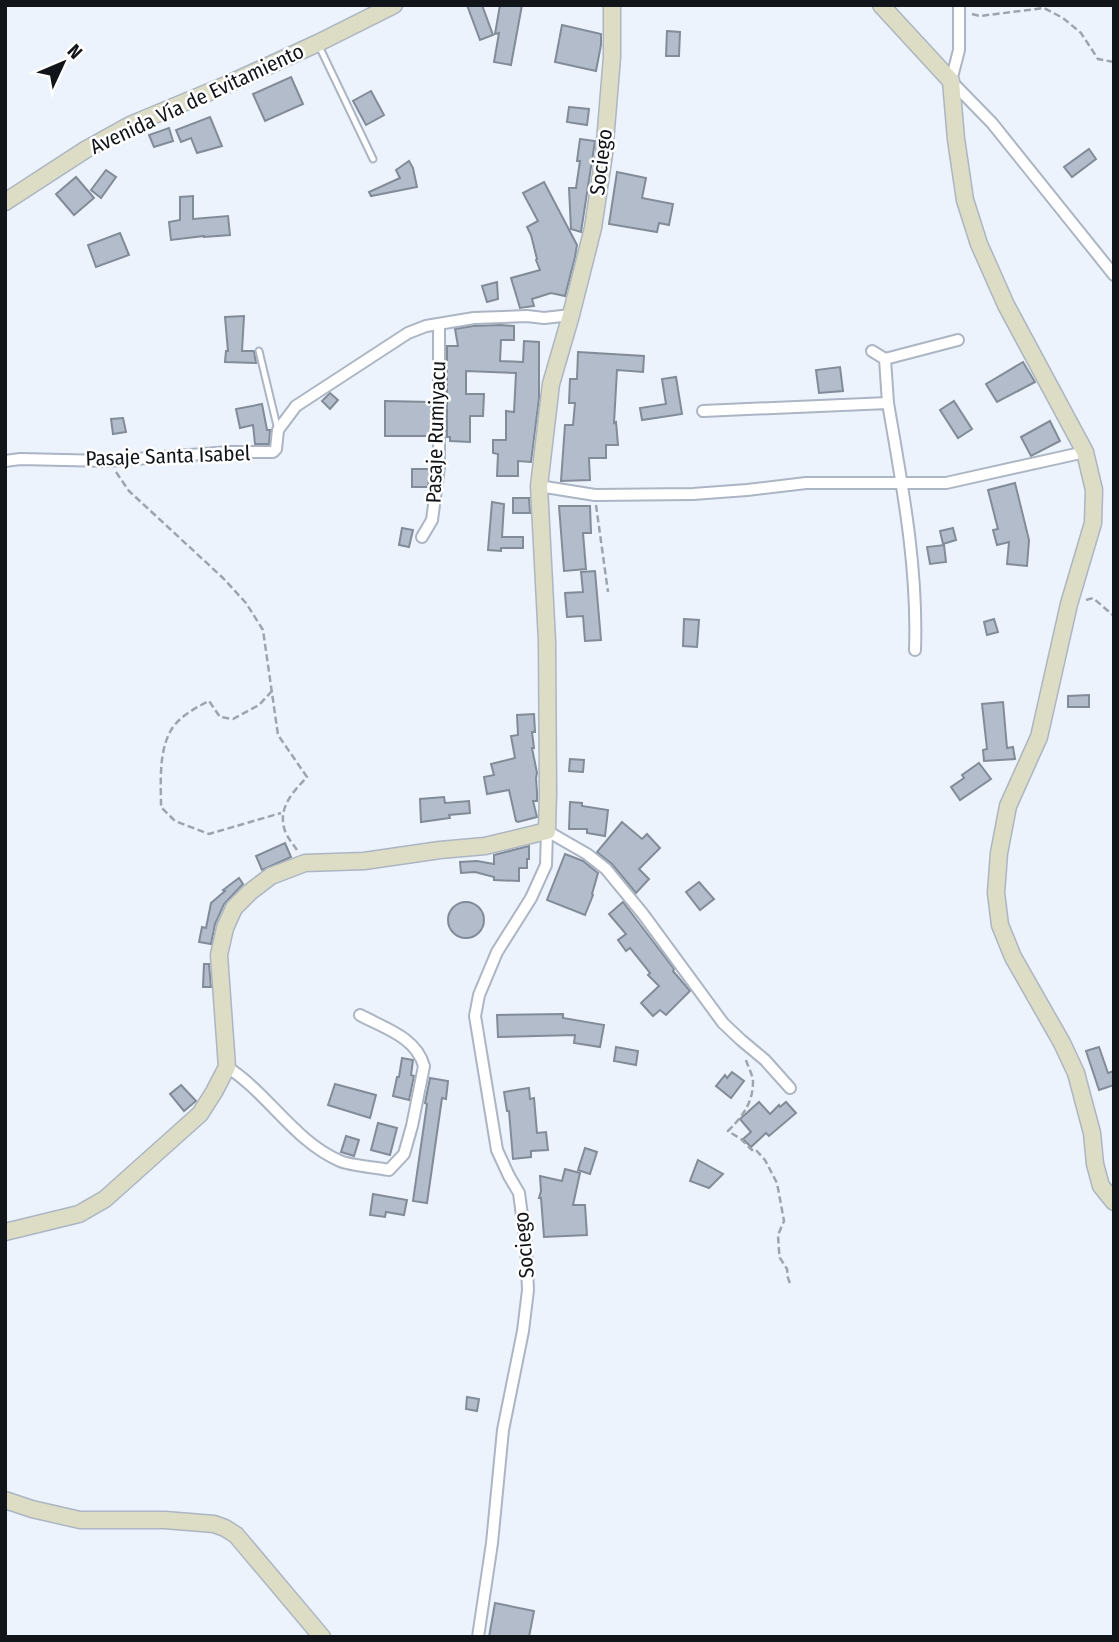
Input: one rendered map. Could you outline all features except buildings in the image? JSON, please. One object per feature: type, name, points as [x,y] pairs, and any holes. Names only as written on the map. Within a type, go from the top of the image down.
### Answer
[{"type":"main road","name":"Avenida Vía de Evitamiento","points":[[5,202],[85,150],[130,125],[226,85],[394,5]]},
{"type":"main road","name":"Sociego","points":[[547,831],[547,641],[539,486],[551,384],[593,228],[604,154],[612,57],[612,5]]},
{"type":"main road","points":[[881,5],[951,81],[965,200],[979,244],[1006,305],[1085,452],[1094,490],[1093,523],[1069,604],[1039,737],[1008,806],[999,853],[996,893],[1000,925],[1013,957],[1076,1073],[1092,1133],[1095,1164],[1101,1186],[1114,1202]]},
{"type":"main road","points":[[5,1232],[79,1214],[105,1199],[200,1114],[227,1067],[219,955],[225,928],[234,908],[271,876],[305,863],[364,861],[485,846],[547,831]]},
{"type":"main road","points":[[5,1500],[80,1520],[165,1520],[214,1524],[225,1528],[236,1535],[322,1637]]},
{"type":"street","points":[[959,7],[960,50],[951,81],[992,123],[1114,275]]},
{"type":"street","name":"Pasaje Santa Isabel","points":[[5,461],[108,461],[230,452],[274,452],[278,442],[278,430],[296,406],[408,332],[426,326],[474,318],[544,318],[571,315]]},
{"type":"street","name":"Pasaje Rumiyacu","points":[[422,537],[432,520],[439,467],[439,324]]},
{"type":"street","points":[[873,351],[885,359],[958,340]]},
{"type":"street","points":[[885,359],[887,402],[902,484],[914,586],[915,650]]},
{"type":"street","points":[[704,411],[887,402]]},
{"type":"street","points":[[539,486],[595,495],[693,494],[806,483],[946,483],[1085,452]]},
{"type":"street","points":[[547,831],[587,854],[606,869],[723,1023],[765,1060],[790,1088]]},
{"type":"street","name":"Sociego","points":[[478,1637],[492,1543],[503,1430],[523,1331],[528,1290],[519,1193],[497,1150],[475,1016],[479,995],[497,952],[531,898],[546,865],[547,831]]},
{"type":"street","points":[[227,1067],[242,1076],[315,1146],[342,1162],[389,1170],[404,1154],[424,1066],[416,1048],[393,1032],[360,1015]]},
{"type":"lane","points":[[318,43],[373,159]]},
{"type":"lane","points":[[260,351],[278,430]]},
{"type":"path","points":[[959,7],[980,16],[1044,8],[1063,18],[1081,33],[1098,59],[1114,62]]},
{"type":"path","points":[[108,461],[130,491],[246,603],[263,631],[278,735],[307,777],[288,799],[282,812],[285,831],[305,863]]},
{"type":"path","points":[[595,495],[608,592]]},
{"type":"path","points":[[1069,604],[1093,598],[1114,616]]},
{"type":"path","points":[[272,691],[259,705],[233,719],[220,717],[209,701],[174,725],[166,741],[161,776],[161,807],[175,821],[209,834],[282,812]]},
{"type":"path","points":[[741,1040],[753,1080],[746,1112],[729,1131],[752,1150],[757,1150],[773,1172],[784,1221],[778,1235],[780,1258],[787,1269],[791,1286]]}]
